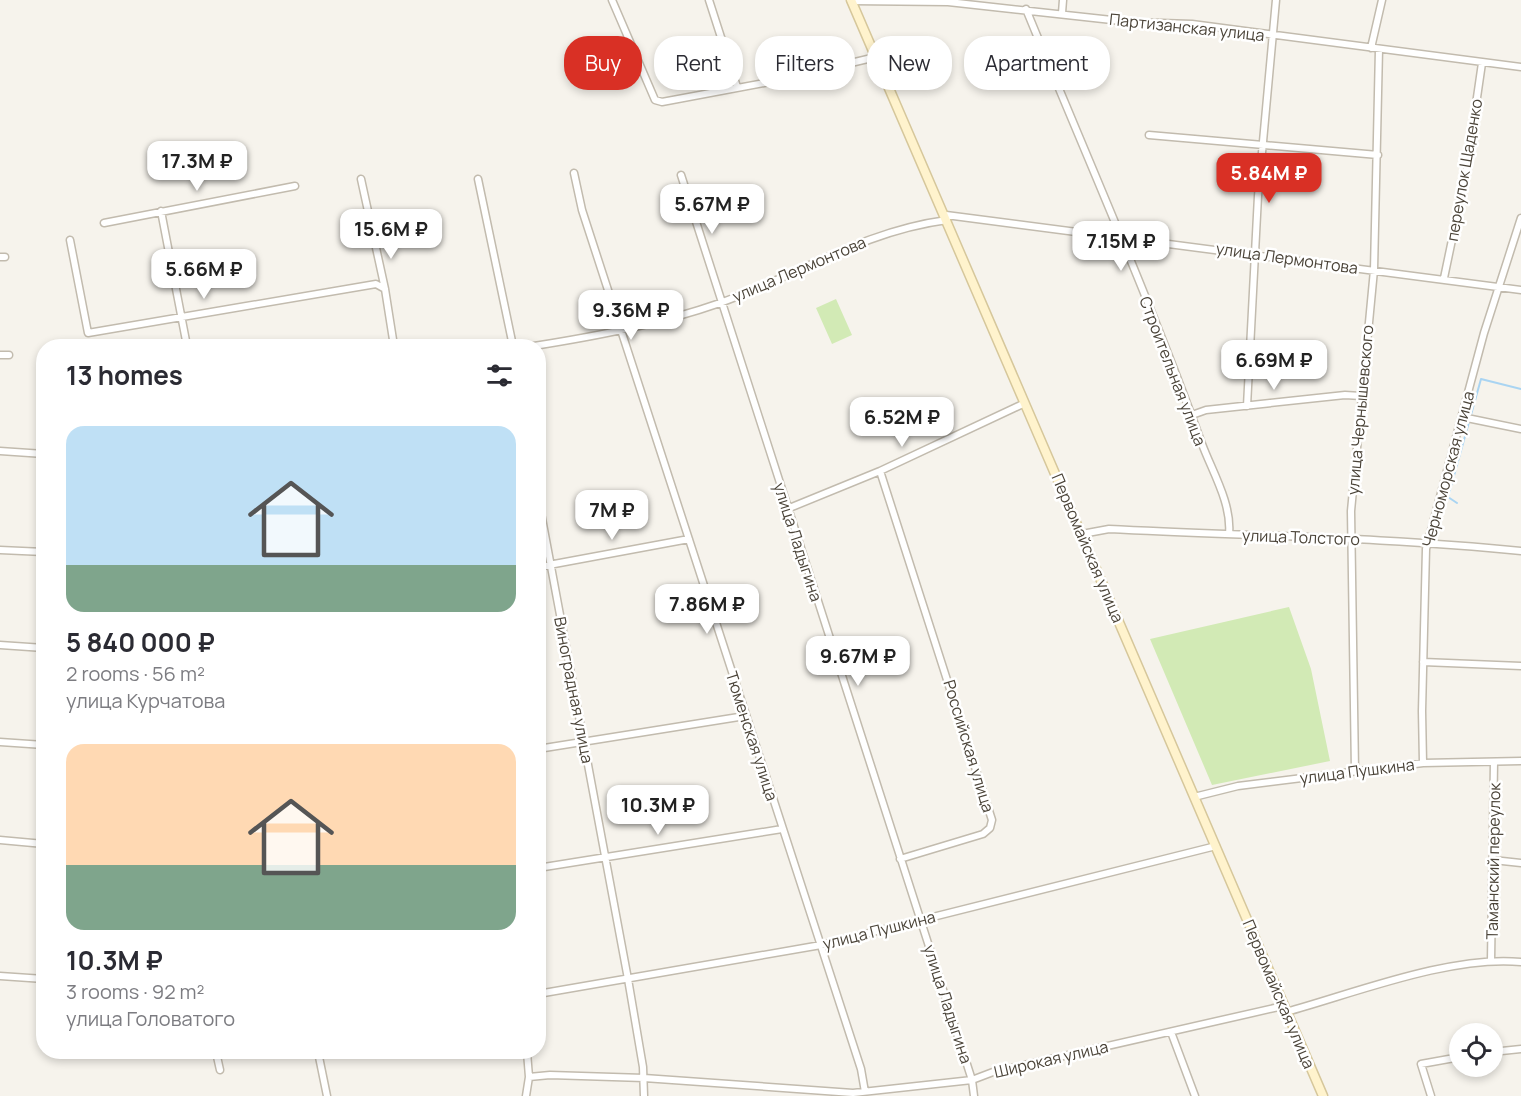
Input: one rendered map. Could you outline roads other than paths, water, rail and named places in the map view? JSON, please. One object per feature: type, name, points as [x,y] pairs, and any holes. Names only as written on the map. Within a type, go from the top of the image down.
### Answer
[{"type":"street","points":[[612,0],[655,100],[662,102],[722,90]]},
{"type":"street","points":[[709,0],[721,36]]},
{"type":"street","points":[[1062,13],[1063,0]]},
{"type":"street","points":[[1247,406],[1254,254],[1276,0]]},
{"type":"street","name":"улица Чернышевского","points":[[1355,771],[1351,538],[1361,396],[1374,270],[1378,155],[1375,48],[1382,0]]},
{"type":"street","name":"Партизанская улица","points":[[851,1],[948,2],[1130,22],[1192,24],[1521,67]]},
{"type":"street","name":"Первомайская улица","points":[[851,1],[867,37]]},
{"type":"street","name":"Строительная улица","points":[[1026,9],[1192,415],[1226,506],[1230,523],[1229,534]]},
{"type":"street","points":[[743,86],[775,81],[867,59]]},
{"type":"street","name":"переулок Щаденко","points":[[1444,278],[1466,173],[1482,63]]},
{"type":"street","name":"Первомайская улица","points":[[890,90],[1323,1096]]},
{"type":"street","points":[[1149,135],[1378,155]]},
{"type":"street","name":"Тюменская улица","points":[[574,173],[582,210],[861,1069],[863,1094]]},
{"type":"street","name":"улица Ладыгина","points":[[681,175],[972,1080],[974,1096]]},
{"type":"street","points":[[361,179],[386,289],[393,339]]},
{"type":"street","points":[[478,179],[512,339]]},
{"type":"street","points":[[104,223],[294,186]]},
{"type":"street","points":[[160,211],[185,339]]},
{"type":"street","name":"улица Лермонтова","points":[[546,344],[622,332],[721,303],[886,232],[946,218],[1119,236],[1521,290]]},
{"type":"street","name":"Черноморская улица","points":[[1424,763],[1423,662],[1428,541],[1467,418],[1499,286],[1521,218]]},
{"type":"street","points":[[70,240],[88,333],[376,284],[386,289]]},
{"type":"street","points":[[0,355],[9,355]]},
{"type":"street","points":[[1192,415],[1206,410],[1345,395],[1361,396]]},
{"type":"street","points":[[787,509],[880,471],[1025,403]]},
{"type":"street","points":[[1467,418],[1521,429]]},
{"type":"street","points":[[0,451],[36,453]]},
{"type":"street","name":"Российская улица","points":[[880,471],[992,820],[990,828],[983,834],[900,859]]},
{"type":"street","name":"улица Толстого","points":[[1082,534],[1109,529],[1351,538],[1428,541],[1521,551]]},
{"type":"street","points":[[546,566],[689,539]]},
{"type":"street","name":"Виноградная улица","points":[[546,542],[628,979],[644,1078],[644,1096]]},
{"type":"street","points":[[0,550],[36,552]]},
{"type":"street","points":[[0,645],[36,647]]},
{"type":"street","points":[[1423,662],[1521,666]]},
{"type":"street","points":[[546,748],[745,716]]},
{"type":"street","points":[[0,742],[36,744]]},
{"type":"street","name":"улица Пушкина","points":[[1194,797],[1238,786],[1424,763],[1521,761]]},
{"type":"street","name":"Таманский переулок","points":[[1491,961],[1494,762]]},
{"type":"street","points":[[546,867],[782,829]]},
{"type":"street","points":[[0,840],[36,843]]},
{"type":"street","name":"улица Пушкина","points":[[546,993],[821,945],[1216,846]]},
{"type":"street","points":[[1493,860],[1521,863]]},
{"type":"street","name":"Широкая улица","points":[[529,1077],[550,1075],[644,1078],[863,1094],[972,1080],[993,1072],[1285,1009],[1412,976],[1491,961],[1521,962]]},
{"type":"street","points":[[0,976],[36,978]]},
{"type":"street","points":[[1171,1032],[1195,1096]]},
{"type":"street","points":[[1503,1050],[1521,1048]]},
{"type":"street","points":[[217,1059],[219,1070]]},
{"type":"street","points":[[319,1059],[327,1096]]},
{"type":"street","points":[[526,1096],[529,1077],[527,1059]]},
{"type":"street","points":[[1431,1096],[1421,1064],[1449,1059]]},
{"type":"waterway","points":[[1457,503],[1448,497],[1481,379],[1521,389]]}]
